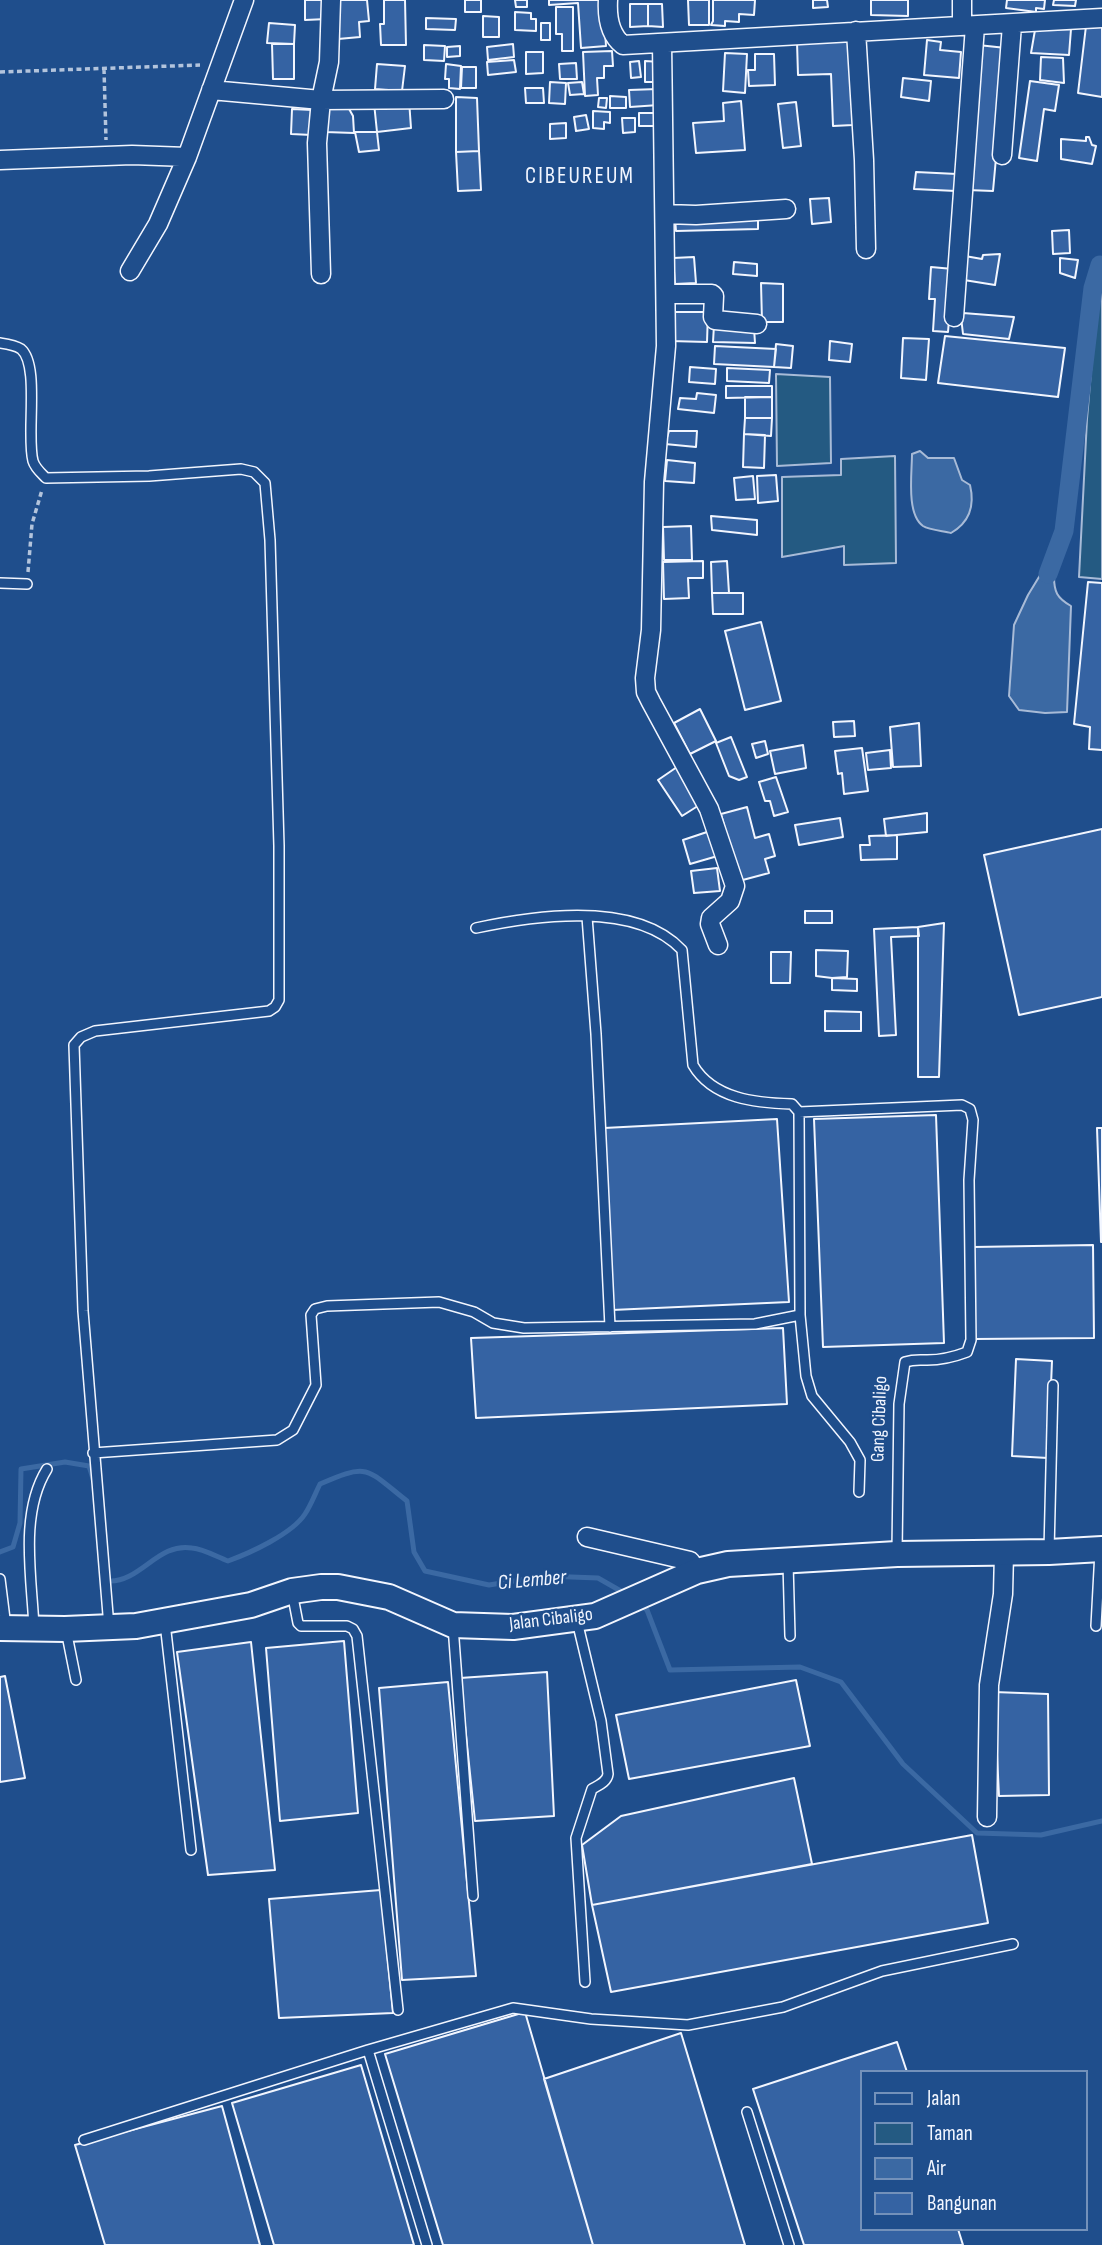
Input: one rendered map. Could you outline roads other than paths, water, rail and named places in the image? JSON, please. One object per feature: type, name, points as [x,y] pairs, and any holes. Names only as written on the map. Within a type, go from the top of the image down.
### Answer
[{"type":"main road","name":"Jalan Cibaligo","points":[[3,1628],[65,1629],[165,1622],[251,1605],[292,1591],[321,1587],[389,1597],[453,1625],[513,1627],[594,1616],[697,1571],[728,1564],[897,1554],[1101,1549]]},
{"type":"street","points":[[130,271],[158,224],[187,157],[244,0]]},
{"type":"street","points":[[321,274],[317,143],[321,100],[329,62],[331,0]]},
{"type":"street","points":[[608,0],[610,27],[614,38],[623,45],[1102,18]]},
{"type":"street","points":[[954,317],[969,26],[961,0]]},
{"type":"street","points":[[1002,155],[1012,25]]},
{"type":"street","points":[[856,31],[866,249]]},
{"type":"street","points":[[662,43],[666,346],[654,482],[651,630],[645,678],[646,692],[709,809],[735,886],[730,901],[711,918],[710,924],[718,945]]},
{"type":"street","points":[[211,90],[321,100],[444,99]]},
{"type":"street","points":[[0,160],[107,155],[187,157]]},
{"type":"street","points":[[665,214],[696,215],[786,209]]},
{"type":"street","points":[[667,294],[712,294],[713,317],[716,320],[757,324]]},
{"type":"street","points":[[587,1537],[690,1561],[697,1571]]},
{"type":"street","points":[[987,1817],[989,1685],[1003,1594],[1004,1553]]},
{"type":"lane","points":[[0,343],[20,348],[27,357],[31,378],[33,462],[46,478],[149,476],[241,470],[254,472],[265,483],[270,540],[279,846],[279,1000],[269,1011],[95,1031],[81,1037],[74,1045],[83,1311],[109,1627]]},
{"type":"lane","points":[[0,583],[27,584]]},
{"type":"lane","points":[[587,917],[596,1034],[610,1327]]},
{"type":"lane","points":[[476,928],[509,921],[618,917],[670,937],[682,950],[693,1065],[699,1075],[713,1088],[741,1098],[792,1104],[799,1112],[800,1315],[806,1376],[812,1396],[850,1442],[860,1461],[859,1492]]},
{"type":"lane","name":"Gang Cibaligo","points":[[799,1112],[962,1105],[970,1108],[973,1120],[969,1180],[971,1340],[967,1352],[952,1358],[914,1359],[905,1362],[902,1370],[897,1554]]},
{"type":"lane","points":[[93,1453],[277,1440],[293,1430],[316,1385],[310,1320],[315,1308],[439,1302],[474,1312],[493,1323],[507,1327],[755,1324],[800,1315]]},
{"type":"lane","points":[[1049,1552],[1053,1385]]},
{"type":"lane","points":[[34,1629],[30,1531],[37,1485],[47,1469]]},
{"type":"lane","points":[[1096,1626],[1101,1549]]},
{"type":"lane","points":[[788,1561],[790,1636]]},
{"type":"lane","points":[[0,1579],[3,1628]]},
{"type":"lane","points":[[292,1591],[298,1623],[301,1626],[347,1626],[354,1629],[357,1636],[398,2010]]},
{"type":"lane","points":[[577,1620],[601,1721],[608,1774],[608,1779],[592,1789],[576,1838],[585,1982]]},
{"type":"lane","points":[[165,1622],[191,1850]]},
{"type":"lane","points":[[453,1625],[473,1896]]},
{"type":"lane","points":[[65,1629],[76,1680]]},
{"type":"lane","points":[[84,2140],[368,2050],[513,2008],[591,2019],[688,2025],[783,2007],[882,1972],[1013,1944]]},
{"type":"lane","points":[[368,2050],[427,2245]]},
{"type":"lane","points":[[747,2112],[789,2245]]},
{"type":"water","points":[[920,451],[928,458],[954,458],[962,480],[970,485],[970,513],[963,524],[951,533],[923,526],[914,512],[911,493],[912,454]]},
{"type":"water","points":[[1042,572],[1054,576],[1057,594],[1071,606],[1067,712],[1019,710],[1009,696],[1014,625]]},
{"type":"waterway","points":[[1048,574],[1064,531],[1093,288],[1100,265]]},
{"type":"waterway","name":"Ci Lember","points":[[0,1552],[13,1547],[20,1523],[21,1469],[65,1462],[89,1466],[94,1482]]},
{"type":"waterway","name":"Ci Lember","points":[[108,1575],[109,1581],[120,1580],[159,1556],[180,1548],[201,1550],[228,1561],[237,1558],[291,1529],[307,1511],[320,1484],[359,1471],[375,1476],[407,1501],[414,1552],[425,1571],[489,1585],[545,1576],[598,1578],[626,1594]]},
{"type":"waterway","name":"Ci Lember","points":[[639,1604],[647,1610],[670,1670],[800,1667],[841,1682],[903,1764],[977,1833],[1041,1835],[1102,1821]]},
{"type":"district","name":"CIBEUREUM","points":[[580,177]]}]
